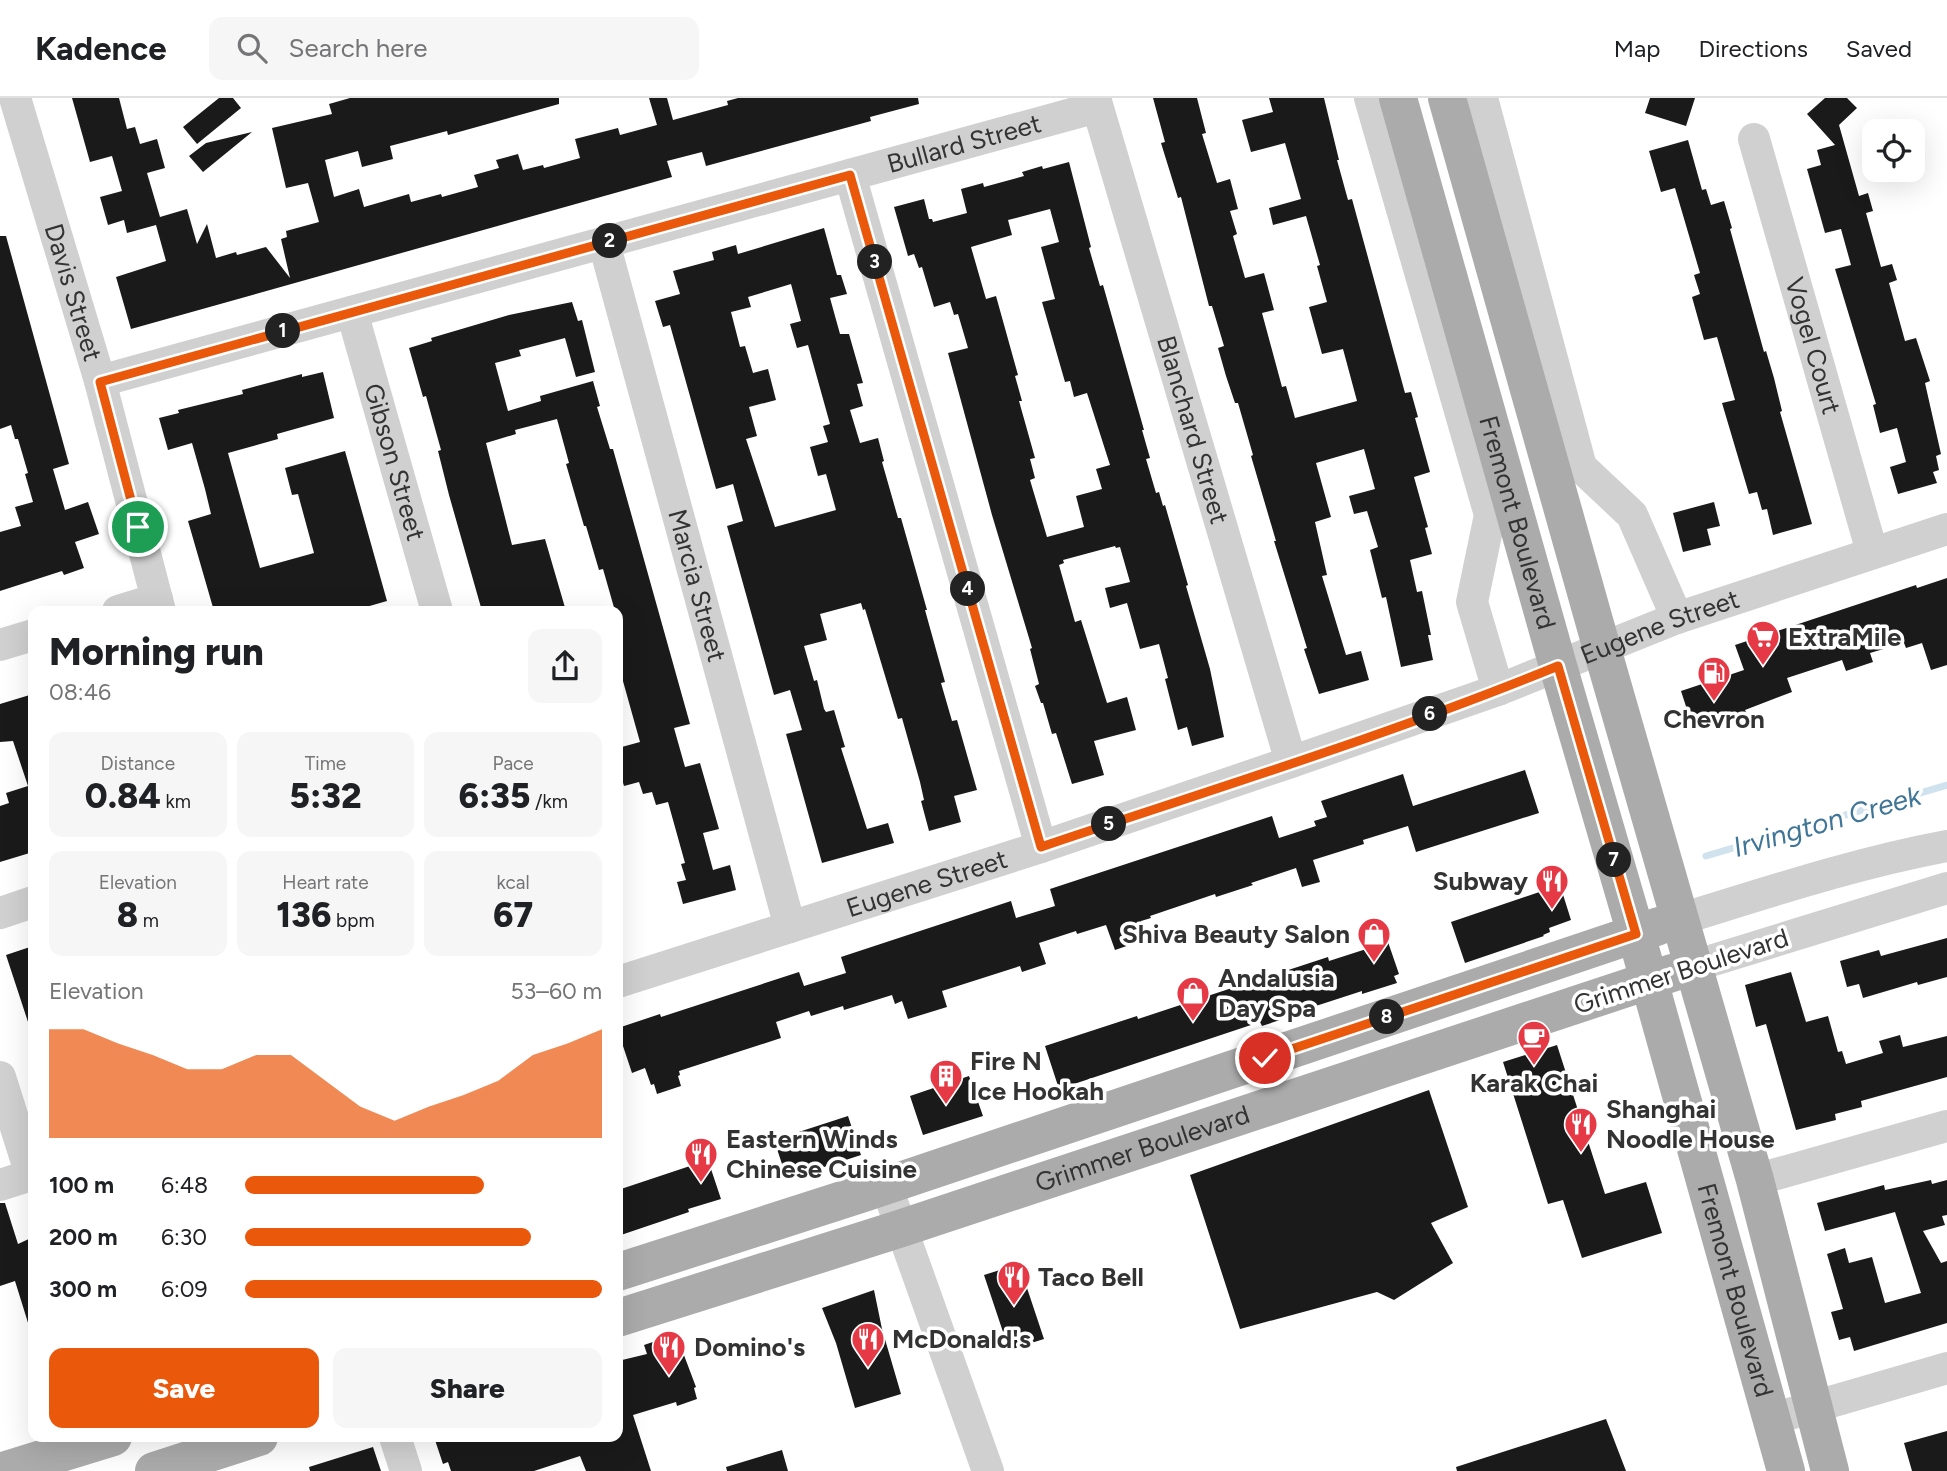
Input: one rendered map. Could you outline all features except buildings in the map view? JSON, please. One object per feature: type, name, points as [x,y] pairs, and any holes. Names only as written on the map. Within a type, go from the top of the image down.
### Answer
[{"type":"main road","name":"Fremont Boulevard","points":[[1398,98],[1786,1471]]},
{"type":"main road","name":"Fremont Boulevard","points":[[1447,98],[1755,1180],[1830,1471]]},
{"type":"main road","name":"Grimmer Boulevard","points":[[623,1270],[1681,919]]},
{"type":"main road","name":"Grimmer Boulevard","points":[[623,1316],[902,1228],[1694,966]]},
{"type":"main road","points":[[3,1471],[97,1442]]},
{"type":"main road","points":[[154,1471],[208,1463],[249,1442]]},
{"type":"street","points":[[0,102],[14,98]]},
{"type":"street","name":"Davis Street","points":[[14,98],[100,382],[159,605]]},
{"type":"street","name":"Fremont Boulevard","points":[[1370,98],[1490,515],[1472,602],[1498,690]]},
{"type":"street","points":[[1482,98],[1581,467],[1632,515],[1677,618]]},
{"type":"street","name":"Bullard Street","points":[[100,382],[850,175],[1096,103]]},
{"type":"street","name":"Blanchard Street","points":[[1096,103],[1291,762]]},
{"type":"street","name":"Vogel Court","points":[[1754,139],[1872,552]]},
{"type":"street","points":[[850,175],[1041,847]]},
{"type":"street","name":"Marcia Street","points":[[604,243],[790,927]]},
{"type":"street","name":"Gibson Street","points":[[352,312],[435,606]]},
{"type":"street","name":"Eugene Street","points":[[623,980],[1041,847],[1291,762],[1498,690],[1677,618],[1947,528]]},
{"type":"street","points":[[0,645],[28,637]]},
{"type":"street","name":"Grimmer Boulevard","points":[[1681,919],[1836,871],[1893,856],[1947,846]]},
{"type":"street","name":"Grimmer Boulevard","points":[[1694,966],[1947,888]]},
{"type":"street","points":[[0,913],[28,904]]},
{"type":"street","points":[[0,1077],[28,1166]]},
{"type":"street","points":[[1755,1180],[1947,1126]]},
{"type":"street","points":[[0,1185],[28,1176]]},
{"type":"street","points":[[886,1185],[988,1471]]},
{"type":"street","points":[[1772,1419],[1947,1368]]},
{"type":"street","points":[[397,1442],[406,1471]]},
{"type":"waterway","name":"Irvington Creek","points":[[1706,856],[1947,785]]},
{"type":"place","name":"ExtraMile","points":[[1763,667]]},
{"type":"place","name":"Chevron","points":[[1714,703]]},
{"type":"place","name":"Subway","points":[[1552,911]]},
{"type":"place","name":"Shiva Beauty Salon","points":[[1374,964]]},
{"type":"place","name":"Andalusia Day Spa","points":[[1193,1023]]},
{"type":"place","name":"Karak Chai","points":[[1534,1067]]},
{"type":"place","name":"Fire N Ice Hookah","points":[[946,1106]]},
{"type":"place","name":"Shanghai Noodle House","points":[[1581,1154]]},
{"type":"place","name":"Eastern Winds Chinese Cuisine","points":[[701,1184]]},
{"type":"place","name":"Taco Bell","points":[[1014,1307]]},
{"type":"place","name":"McDonald's","points":[[868,1369]]},
{"type":"place","name":"Domino's","points":[[669,1377]]},
{"type":"route","points":[[138,527],[100,382],[850,175],[1041,847],[1421,717],[1558,666],[1636,934],[1265,1058]]}]
